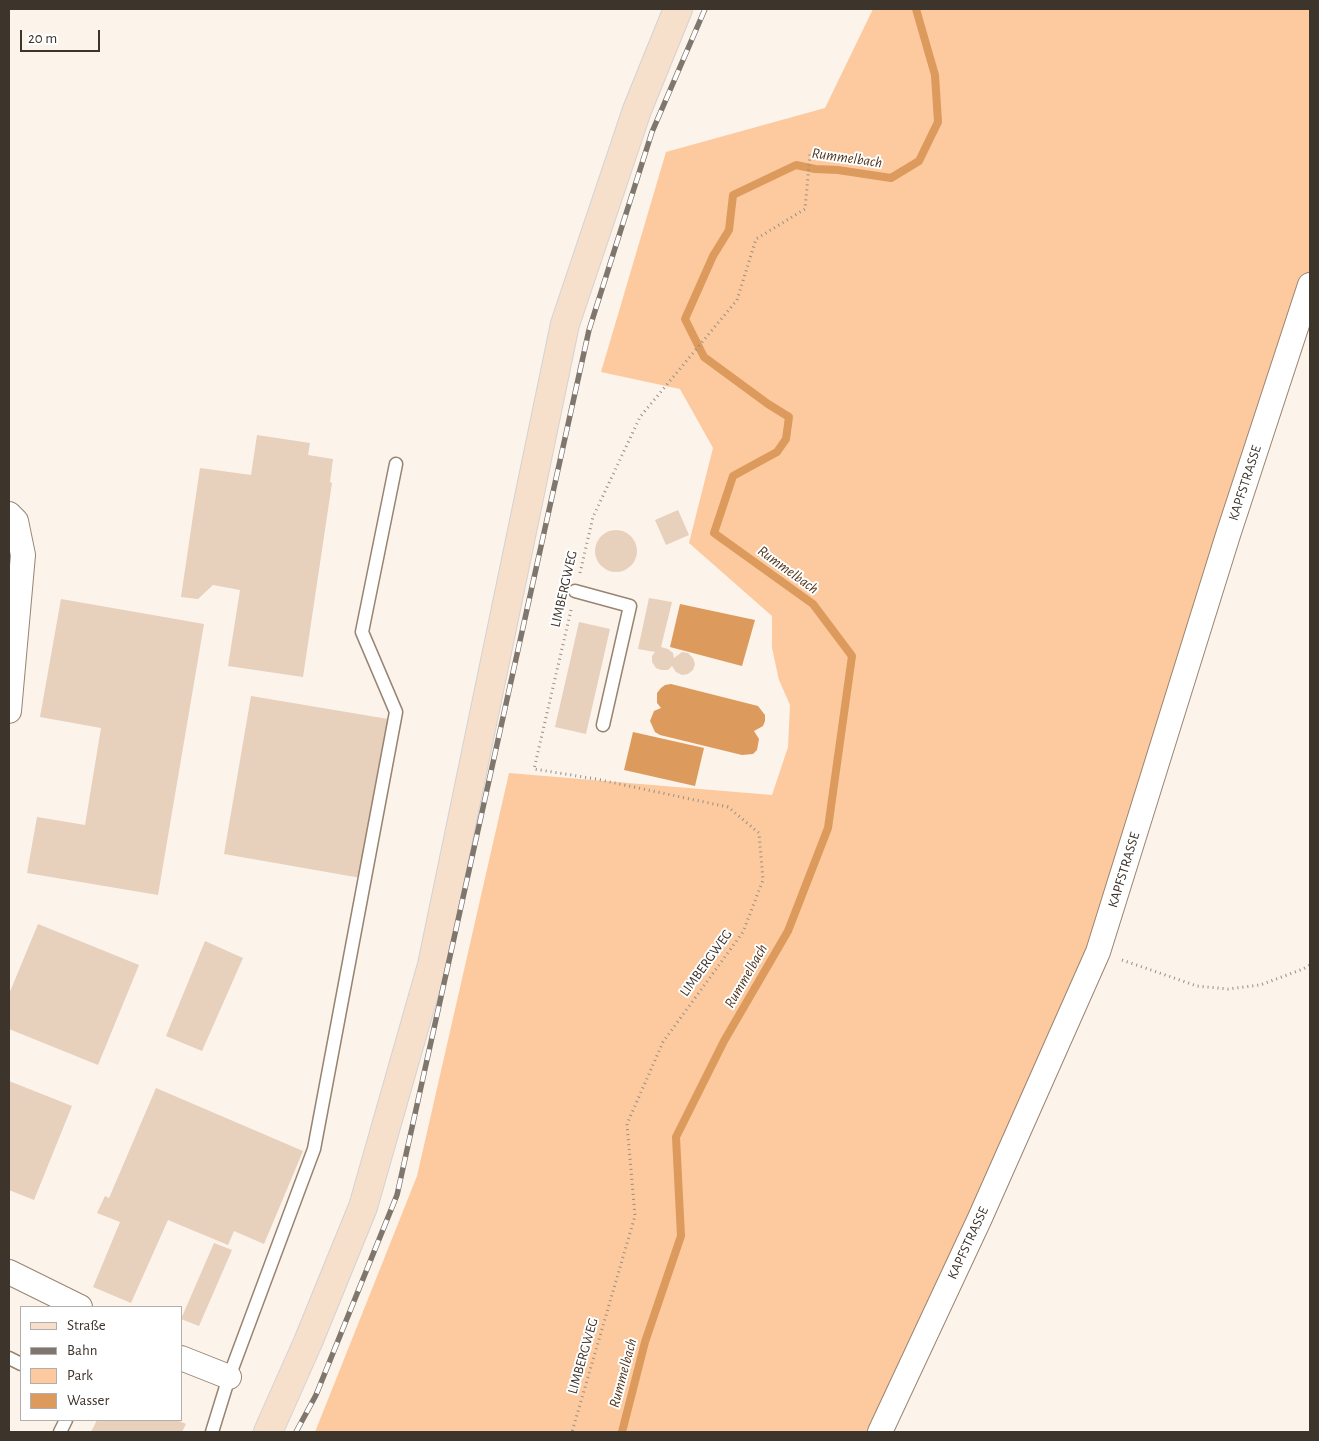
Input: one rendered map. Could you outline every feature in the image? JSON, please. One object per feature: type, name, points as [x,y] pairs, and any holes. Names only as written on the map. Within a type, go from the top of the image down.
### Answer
[{"type":"main road","points":[[268,1432],[308,1342],[363,1207],[432,965],[565,324],[636,110],[678,9]]},
{"type":"street","name":"KAPFSTRASSE","points":[[880,1432],[980,1218],[1098,952],[1228,535],[1310,285]]},
{"type":"street","points":[[9,514],[16,520],[23,555],[9,711]]},
{"type":"street","points":[[9,1272],[78,1306]]},
{"type":"street","points":[[182,1358],[229,1377]]},
{"type":"lane","points":[[212,1432],[229,1377],[314,1149],[396,712],[362,632],[396,464]]},
{"type":"lane","points":[[575,591],[630,606],[603,725]]},
{"type":"path","name":"LIMBERGWEG","points":[[572,1432],[635,1216],[627,1124],[663,1042],[743,932],[763,880],[759,833],[728,807],[596,779],[534,769],[593,517],[640,417],[736,300],[756,239],[805,209],[810,154]]},
{"type":"path","points":[[1098,952],[1197,986],[1228,990],[1260,985],[1303,970],[1310,965]]},
{"type":"green space","points":[[873,9],[1310,9],[1310,285],[1098,952],[880,1432],[315,1432],[417,1176],[509,773],[772,795],[788,747],[790,705],[779,680],[772,648],[772,616],[689,543],[713,448],[680,389],[601,372],[666,152],[825,108]]},
{"type":"water","points":[[680,604],[755,620],[742,666],[670,647]]},
{"type":"water","points":[[671,684],[758,706],[765,715],[765,721],[763,726],[754,731],[759,739],[757,750],[753,754],[742,755],[660,735],[655,732],[650,721],[654,711],[661,708],[657,703],[657,693],[665,685]]},
{"type":"water","points":[[633,732],[704,748],[695,786],[624,770]]},
{"type":"building","points":[[257,435],[310,443],[308,455],[333,459],[330,482],[332,483],[303,677],[228,666],[240,590],[213,585],[198,599],[181,597],[200,468],[251,475]]},
{"type":"building","points":[[678,510],[689,535],[666,545],[655,520]]},
{"type":"building","points":[[620,530],[628,533],[634,539],[637,551],[634,563],[628,569],[612,572],[604,569],[598,563],[595,547],[598,539],[604,533]]},
{"type":"building","points":[[649,598],[672,602],[661,647],[673,653],[674,658],[682,652],[688,653],[693,658],[695,664],[693,670],[688,674],[682,675],[676,672],[672,666],[668,670],[656,668],[652,662],[652,656],[655,652],[638,649]]},
{"type":"building","points":[[61,599],[204,624],[158,895],[27,873],[37,817],[85,825],[101,728],[40,717]]},
{"type":"building","points":[[579,622],[610,629],[586,734],[555,727]]},
{"type":"building","points":[[251,696],[388,719],[361,878],[224,854]]},
{"type":"building","points":[[38,924],[139,965],[98,1065],[9,1029],[9,994]]},
{"type":"building","points":[[205,941],[243,958],[202,1051],[166,1036]]},
{"type":"building","points":[[9,1081],[72,1106],[34,1200],[9,1190]]},
{"type":"building","points":[[156,1088],[303,1151],[264,1244],[234,1231],[228,1245],[168,1220],[131,1303],[93,1287],[120,1222],[97,1213],[105,1196],[109,1198]]},
{"type":"building","points":[[214,1243],[232,1250],[199,1326],[182,1319]]},
{"type":"building","points":[[96,1421],[179,1421],[186,1424],[182,1432],[91,1432]]},
{"type":"waterway","name":"Rummelbach","points":[[622,1432],[645,1342],[681,1236],[676,1137],[724,1041],[788,931],[828,828],[852,656],[813,604],[714,533],[733,476],[777,452],[786,439],[789,417],[704,357],[685,319],[713,256],[729,230],[733,195],[796,165],[891,178],[919,161],[938,122],[935,75],[916,9]]},
{"type":"railway","points":[[296,1432],[316,1395],[397,1195],[589,330],[652,132],[705,9]]}]
